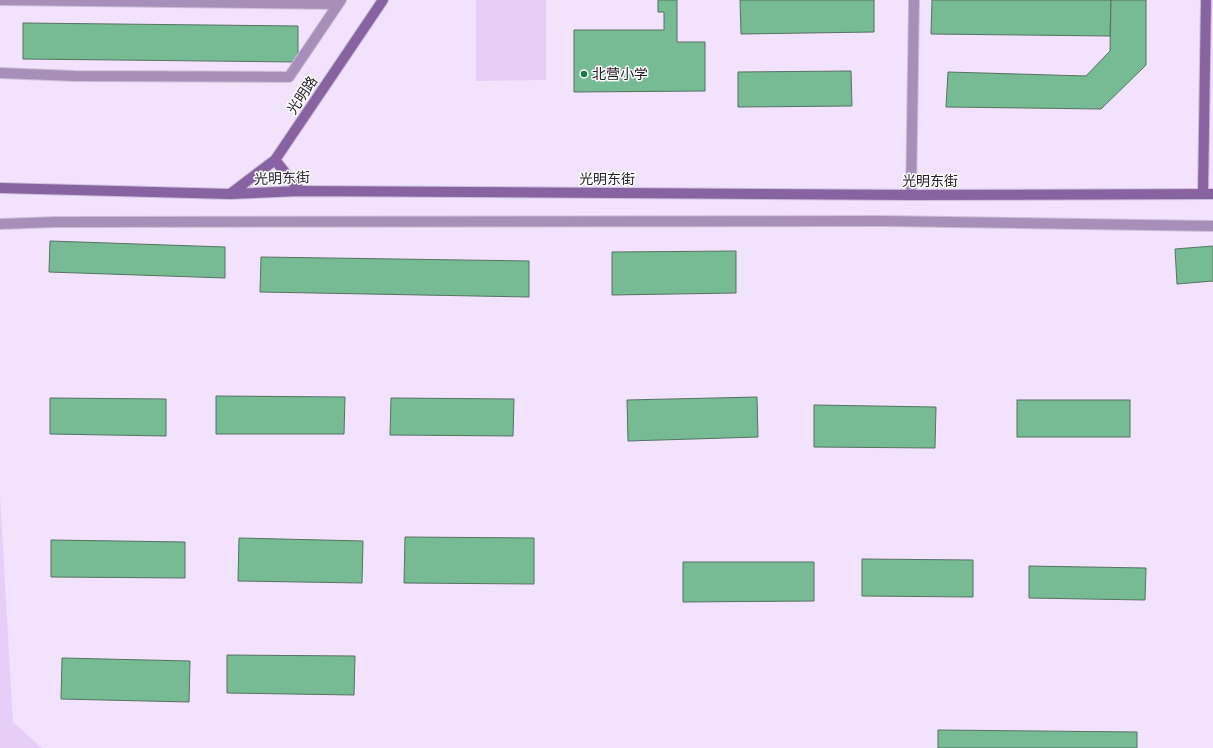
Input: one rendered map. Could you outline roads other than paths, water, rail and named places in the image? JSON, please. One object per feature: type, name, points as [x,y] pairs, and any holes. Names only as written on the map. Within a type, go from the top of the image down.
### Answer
[{"type":"main road","name":"光明路","points":[[230,194],[275,160],[383,0]]},
{"type":"main road","points":[[1206,0],[1208,194]]},
{"type":"main road","points":[[275,160],[300,191]]},
{"type":"main road","name":"光明东街","points":[[0,188],[230,194],[300,191],[911,195],[1208,194]]},
{"type":"street","points":[[0,0],[340,2]]},
{"type":"street","points":[[911,195],[914,0]]},
{"type":"street","points":[[0,73],[75,76],[289,77],[340,2]]},
{"type":"street","points":[[0,224],[80,222],[881,221],[1213,226]]},
{"type":"place","name":"北营小学","points":[[584,74]]}]
